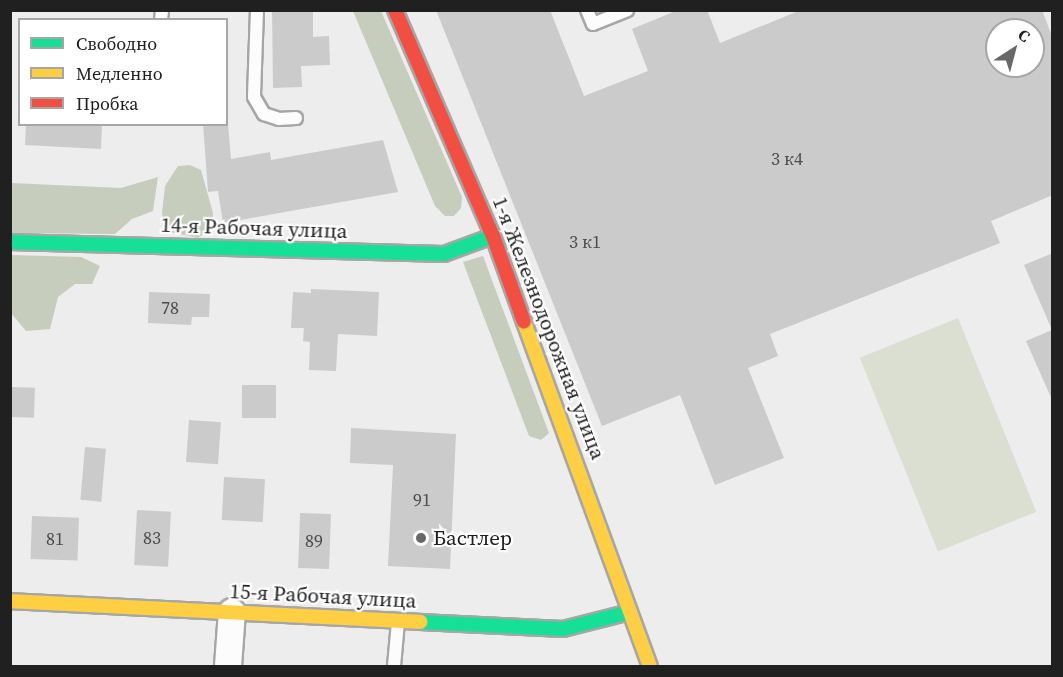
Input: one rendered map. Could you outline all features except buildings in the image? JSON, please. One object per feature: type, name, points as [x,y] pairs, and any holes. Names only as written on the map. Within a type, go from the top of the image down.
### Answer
[{"type":"street","name":"1-я Железнодорожная улица","points":[[395,10],[493,236],[650,666]]},
{"type":"street","name":"14-я Рабочая улица","points":[[10,242],[444,254],[493,236]]},
{"type":"street","name":"15-я Рабочая улица","points":[[10,601],[563,629],[630,612]]},
{"type":"street","points":[[228,666],[232,612]]},
{"type":"lane","points":[[257,10],[254,97],[264,114],[279,119],[296,118]]},
{"type":"lane","points":[[587,10],[593,24],[627,10]]},
{"type":"lane","points":[[394,666],[398,620]]},
{"type":"shaded area","points":[[958,318],[1036,512],[938,551],[860,358]]},
{"type":"green space","points":[[353,11],[381,11],[462,197],[461,208],[454,216],[445,216],[435,206]]},
{"type":"green space","points":[[190,165],[201,170],[213,213],[211,229],[198,238],[165,231],[162,213],[165,186],[178,166]]},
{"type":"green space","points":[[158,177],[153,211],[132,219],[115,234],[11,233],[11,183],[121,188]]},
{"type":"green space","points":[[10,255],[81,257],[100,266],[92,284],[75,284],[58,297],[50,329],[26,331],[11,313]]},
{"type":"green space","points":[[483,256],[549,433],[541,440],[529,436],[463,262]]},
{"type":"traffic: fast","points":[[10,242],[444,254],[493,236]]},
{"type":"traffic: fast","points":[[420,622],[563,629],[630,612]]},
{"type":"traffic: slow","points":[[524,322],[650,666]]},
{"type":"traffic: slow","points":[[10,601],[420,622]]},
{"type":"traffic: jam","points":[[395,10],[493,236],[524,322]]},
{"type":"place","name":"Бастлер","points":[[421,538]]}]
